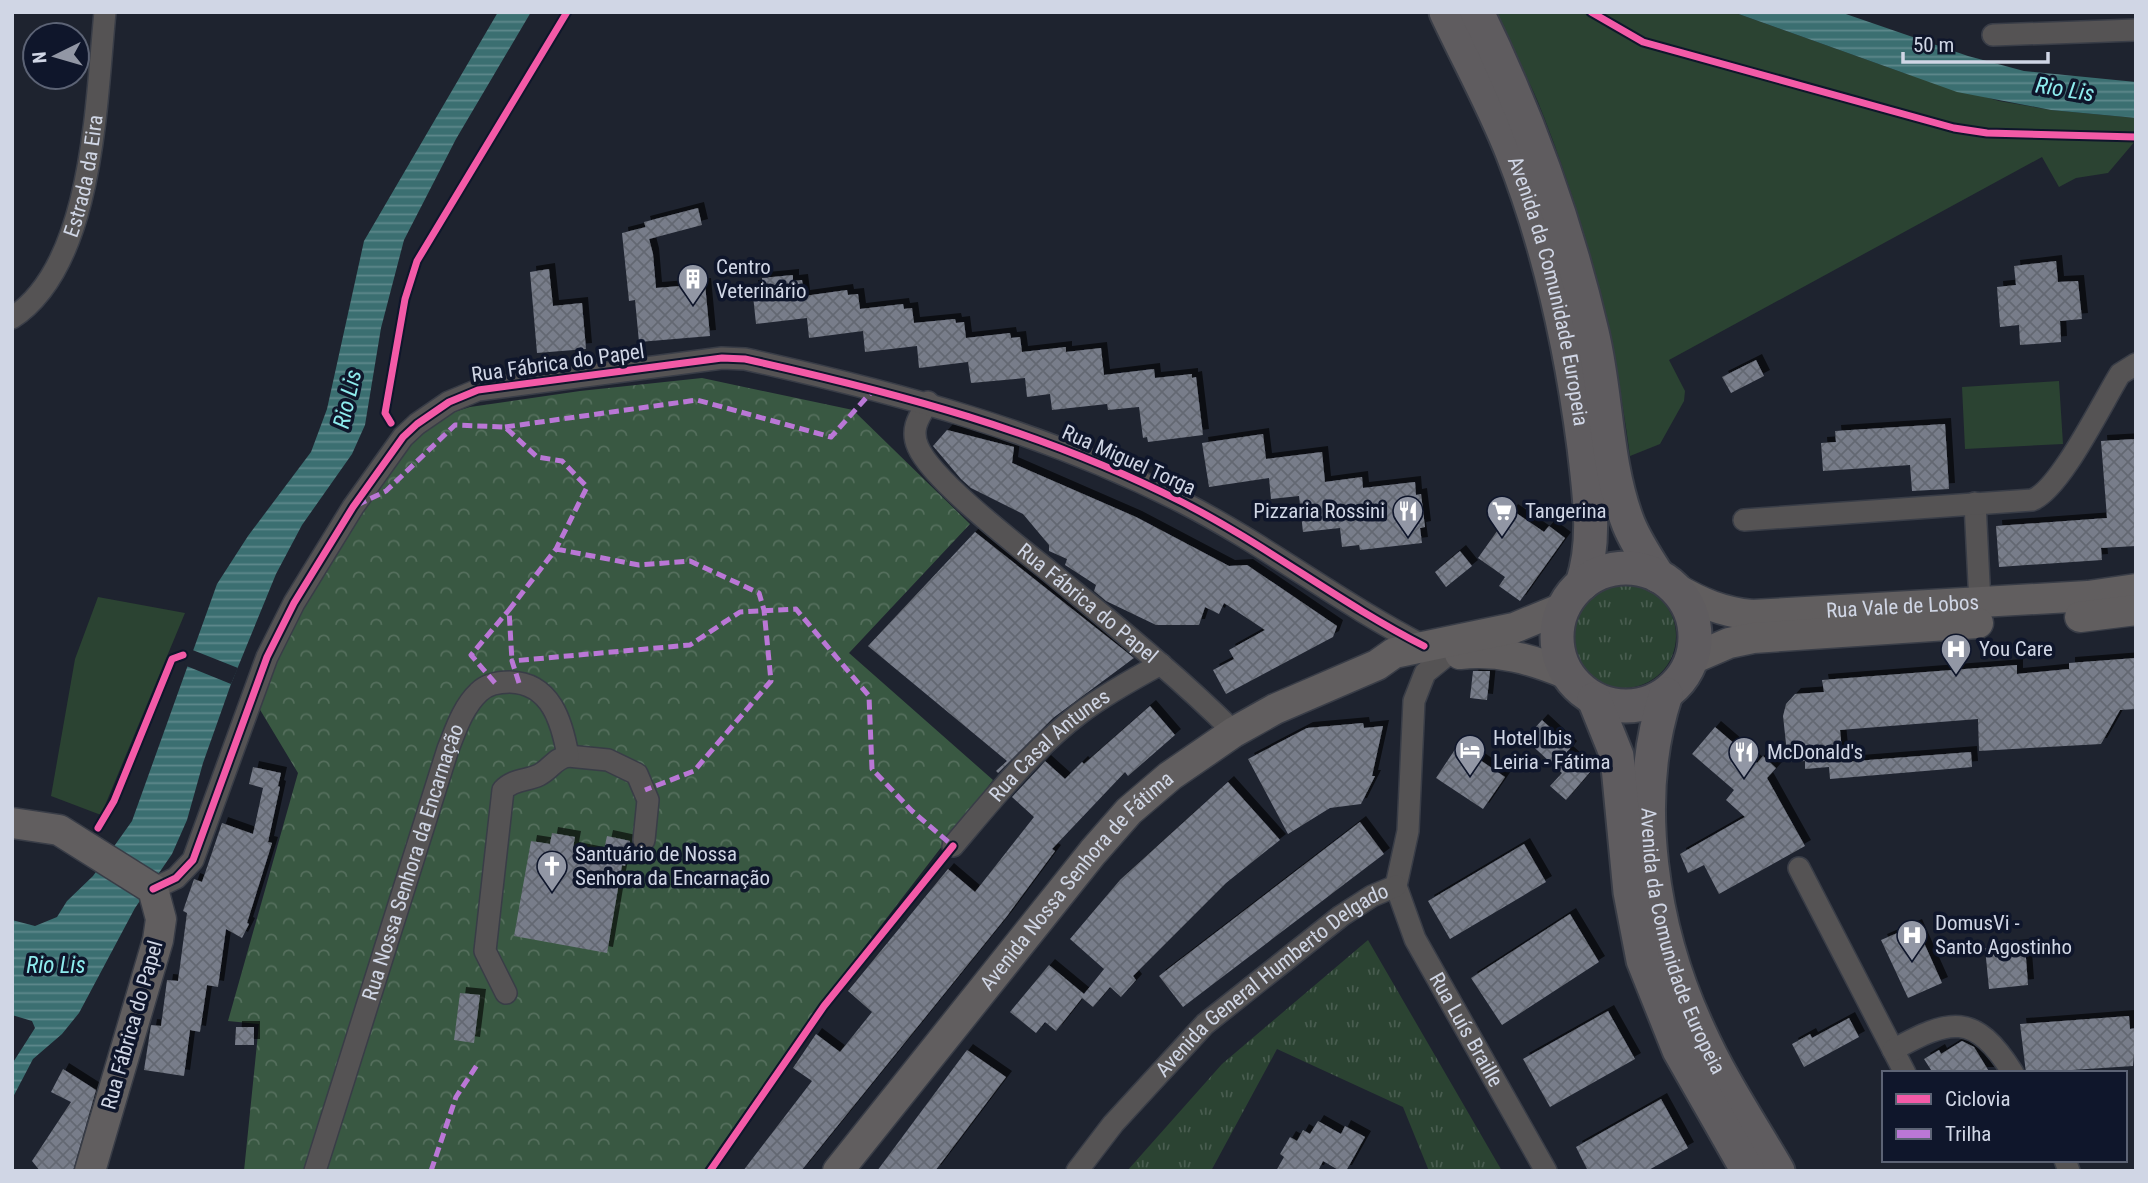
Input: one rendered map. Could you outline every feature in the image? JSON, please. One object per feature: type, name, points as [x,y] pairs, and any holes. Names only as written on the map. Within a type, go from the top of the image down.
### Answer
[{"type":"main road","name":"Avenida da Comunidade Europeia","points":[[1446,12],[1512,151],[1567,339],[1589,490],[1590,553],[1573,596]]},
{"type":"main road","name":"Avenida da Comunidade Europeia","points":[[1477,12],[1500,59],[1558,209],[1593,335],[1619,496],[1628,523],[1667,582]]},
{"type":"main road","points":[[1619,568],[1639,569],[1667,582],[1686,603],[1693,621],[1695,640],[1692,659],[1679,682],[1666,694],[1648,703],[1628,706],[1594,699],[1567,674],[1557,640],[1573,596],[1600,573],[1619,568]]},
{"type":"main road","name":"Rua Vale de Lobos","points":[[1667,582],[1715,609],[1752,615],[2088,596],[2136,589]]},
{"type":"main road","name":"Avenida Nossa Senhora de Fátima","points":[[1435,651],[1514,628],[1573,596]]},
{"type":"main road","name":"Rua Vale de Lobos","points":[[1692,659],[1729,643],[1753,638],[2136,610]]},
{"type":"main road","name":"Avenida Nossa Senhora de Fátima","points":[[838,1171],[1022,937],[1129,811],[1170,776],[1234,732],[1307,692],[1377,665],[1394,653],[1498,652],[1538,662],[1567,674]]},
{"type":"main road","name":"Avenida da Comunidade Europeia","points":[[1666,694],[1657,722],[1649,775],[1651,843],[1664,930],[1673,965],[1699,1032],[1778,1171]]},
{"type":"main road","name":"Avenida da Comunidade Europeia","points":[[1594,699],[1617,756],[1630,892],[1643,960],[1679,1050],[1748,1171]]},
{"type":"main road","points":[[12,823],[59,830],[95,849],[153,888]]},
{"type":"main road","name":"Rua Fábrica do Papel","points":[[90,1171],[158,940],[161,919],[153,888]]},
{"type":"street","name":"Estrada da Eira","points":[[12,318],[30,307],[57,268],[84,187],[96,116],[105,12]]},
{"type":"street","points":[[1993,35],[2136,30]]},
{"type":"street","name":"Rua Fábrica do Papel","points":[[153,888],[176,878],[193,860],[267,657],[306,583],[386,459],[403,437],[434,410],[465,393],[503,385],[722,358],[745,359],[875,388]]},
{"type":"street","points":[[1744,520],[2042,496],[2057,480],[2120,374],[2136,364]]},
{"type":"street","name":"Rua Miguel Torga","points":[[875,388],[1015,429],[1181,502],[1435,651]]},
{"type":"street","name":"Rua Fábrica do Papel","points":[[928,402],[917,419],[914,433],[918,449],[939,474],[985,519],[1161,664],[1234,732]]},
{"type":"street","points":[[1975,503],[1980,603]]},
{"type":"street","name":"Avenida General Humberto Delgado","points":[[1077,1171],[1113,1124],[1205,1024],[1341,916],[1372,896],[1396,886],[1408,831],[1414,701],[1435,651]]},
{"type":"street","name":"Rua Casal Antunes","points":[[953,846],[1050,739],[1111,693],[1161,664]]},
{"type":"street","name":"Rua Nossa Senhora da Encarnação","points":[[315,1171],[448,749],[466,707],[481,690],[495,683],[532,686],[557,714],[568,756]]},
{"type":"street","points":[[506,993],[485,951],[503,790],[514,782],[538,776],[556,760],[568,756],[608,760],[637,774],[648,800],[644,840]]},
{"type":"street","points":[[1799,868],[1904,1071]]},
{"type":"street","name":"Rua Luís Braille","points":[[1396,886],[1415,939],[1546,1171]]},
{"type":"street","points":[[1893,1050],[1932,1029],[1967,1028],[1982,1035],[1998,1050],[2011,1071]]},
{"type":"green space","points":[[1491,12],[1733,12],[1904,73],[1999,101],[2051,110],[2136,118],[2136,140],[2108,173],[2076,178],[2059,187],[2042,157],[1669,360],[1685,391],[1684,401],[1660,444],[1630,456],[1606,320],[1570,188],[1533,90]]},
{"type":"green space","points":[[702,378],[853,410],[970,524],[849,653],[993,780],[812,1015],[703,1171],[244,1171],[259,1024],[228,1021],[298,773],[256,703],[306,604],[359,511],[415,435],[451,413],[470,407],[580,391]]},
{"type":"green space","points":[[2059,381],[2063,444],[1965,449],[1962,387]]},
{"type":"green space","points":[[1624,584],[1644,588],[1661,599],[1672,616],[1676,636],[1672,656],[1661,673],[1644,684],[1624,688],[1604,684],[1587,673],[1576,656],[1572,636],[1576,616],[1587,599],[1604,588]]},
{"type":"green space","points":[[98,597],[185,613],[101,815],[51,796],[75,659]]},
{"type":"green space","points":[[1368,940],[1502,1171],[1429,1171],[1403,1107],[1277,1049],[1211,1171],[1127,1171],[1222,1064]]},
{"type":"water","name":"Rio Lis","points":[[498,12],[531,12],[456,139],[404,240],[381,328],[365,425],[352,454],[302,525],[276,574],[231,684],[203,763],[187,820],[172,854],[135,908],[79,1013],[62,1034],[33,1059],[12,1099],[12,1064],[35,1028],[32,1021],[12,1015],[12,920],[35,926],[57,917],[67,901],[93,876],[132,821],[217,584],[248,536],[311,452],[327,409],[364,241]]},
{"type":"water","name":"Rio Lis","points":[[1733,12],[1840,12],[1968,56],[2024,71],[2136,82],[2136,118],[2051,110],[1957,92]]},
{"type":"pier","points":[[190,649],[238,668],[231,684],[184,665]]},
{"type":"building","points":[[698,208],[702,225],[649,239],[644,222]]},
{"type":"building","points":[[646,227],[653,254],[656,288],[705,284],[710,336],[639,342],[635,300],[629,301],[622,233]]},
{"type":"building","points":[[2056,261],[2058,282],[2078,281],[2082,319],[2060,321],[2061,342],[2020,345],[2019,325],[2000,327],[1997,287],[2016,285],[2014,266]]},
{"type":"building","points":[[549,269],[553,306],[582,303],[586,349],[537,353],[530,272]]},
{"type":"building","points":[[793,275],[793,281],[802,280],[804,296],[847,290],[848,295],[858,294],[860,309],[903,304],[904,309],[912,308],[914,323],[955,319],[956,323],[964,322],[966,338],[1010,333],[1011,338],[1020,337],[1022,352],[1066,347],[1066,352],[1101,348],[1104,375],[1154,369],[1155,378],[1192,374],[1192,378],[1196,377],[1203,435],[1148,442],[1147,437],[1143,438],[1139,407],[1108,410],[1107,404],[1052,410],[1050,394],[1027,397],[1025,378],[971,383],[968,362],[919,368],[917,346],[865,352],[863,331],[809,338],[807,318],[756,324],[752,286],[762,285],[762,278]]},
{"type":"building","points":[[1756,360],[1764,376],[1731,393],[1722,377]]},
{"type":"building","points":[[1945,424],[1949,489],[1912,491],[1910,465],[1823,471],[1821,443],[1836,442],[1835,431]]},
{"type":"building","points":[[947,430],[1014,447],[1012,463],[1136,517],[1229,566],[1247,565],[1337,626],[1333,637],[1226,694],[1213,670],[1234,659],[1229,650],[1265,630],[1224,603],[1219,614],[1205,607],[1199,625],[1156,625],[1106,601],[1094,591],[1096,585],[1065,565],[1067,559],[1049,551],[1049,545],[1023,514],[971,488],[961,479],[933,446]]},
{"type":"building","points":[[1263,434],[1266,459],[1322,452],[1325,482],[1362,477],[1363,488],[1415,482],[1416,495],[1421,494],[1425,527],[1420,528],[1422,543],[1360,550],[1359,545],[1342,547],[1340,528],[1303,532],[1299,496],[1271,499],[1269,478],[1209,487],[1202,443]]},
{"type":"building","points":[[2136,439],[2136,546],[2101,548],[2102,560],[1999,567],[1996,526],[2107,518],[2101,441]]},
{"type":"building","points":[[1512,510],[1544,532],[1549,526],[1565,538],[1520,601],[1499,586],[1505,577],[1478,558]]},
{"type":"building","points":[[975,532],[1134,658],[1053,718],[998,773],[996,771],[1007,761],[868,646]]},
{"type":"building","points":[[1460,551],[1472,566],[1446,587],[1435,572]]},
{"type":"building","points":[[2136,658],[2136,709],[2120,710],[2101,744],[1979,751],[1978,719],[1840,730],[1843,762],[1971,752],[1972,767],[1830,779],[1829,767],[1805,769],[1805,761],[1788,762],[1783,716],[1786,704],[1795,694],[1824,692],[1822,680],[2017,665],[2017,674],[2069,669],[2069,663]]},
{"type":"building","points":[[1473,671],[1490,671],[1487,700],[1470,698]]},
{"type":"building","points":[[1150,706],[1175,735],[1128,776],[1125,772],[1052,849],[1055,851],[1007,916],[801,1171],[743,1171],[812,1081],[793,1068],[816,1034],[840,1052],[872,1012],[848,991],[948,869],[975,892],[1034,817],[1012,797],[1045,761],[1065,779]]},
{"type":"building","points":[[1542,720],[1571,747],[1567,752],[1590,772],[1566,800],[1550,786],[1562,773],[1525,739]]},
{"type":"building","points":[[1363,723],[1364,728],[1383,726],[1372,776],[1375,776],[1361,804],[1330,808],[1288,834],[1248,759],[1307,728]]},
{"type":"building","points":[[1715,727],[1757,763],[1763,756],[1776,768],[1767,778],[1805,846],[1719,894],[1704,865],[1688,873],[1680,854],[1745,817],[1726,800],[1734,790],[1692,754]]},
{"type":"building","name":"Hotel Ibis Leiria - Fátima","points":[[1458,745],[1505,777],[1483,809],[1436,778]]},
{"type":"building","points":[[253,767],[281,773],[268,842],[272,843],[247,923],[249,924],[242,938],[226,929],[218,987],[207,985],[200,1032],[190,1030],[184,1076],[144,1070],[151,1025],[161,1026],[167,980],[178,981],[187,913],[183,911],[194,879],[202,882],[222,823],[253,834],[263,788],[249,784]]},
{"type":"building","points":[[1228,782],[1280,840],[1226,883],[1133,976],[1136,980],[1121,997],[1110,987],[1093,1007],[1082,998],[1056,1031],[1045,1022],[1036,1033],[1010,1012],[1049,965],[1084,994],[1104,969],[1070,939],[1120,880]]},
{"type":"building","points":[[1360,822],[1384,854],[1183,1007],[1159,976]]},
{"type":"building","name":"Santuário de Nossa Senhora da Encarnação","points":[[552,833],[575,837],[573,848],[603,854],[607,836],[630,841],[625,866],[622,865],[607,953],[514,936],[531,841],[550,844]]},
{"type":"building","points":[[1524,844],[1546,882],[1450,939],[1428,901]]},
{"type":"building","points":[[1570,914],[1599,962],[1502,1025],[1471,978]]},
{"type":"building","name":"DomusVi - Santo Agostinho","points":[[1916,925],[1942,983],[1908,998],[1881,940]]},
{"type":"building","points":[[2025,945],[2028,985],[1989,989],[1985,948]]},
{"type":"building","points":[[460,993],[480,995],[474,1043],[454,1040]]},
{"type":"building","points":[[1608,1011],[1635,1059],[1550,1107],[1523,1059]]},
{"type":"building","points":[[2129,1016],[2130,1029],[2136,1028],[2133,1066],[2026,1071],[2020,1024]]},
{"type":"building","points":[[1849,1018],[1859,1037],[1804,1067],[1792,1044],[1810,1034],[1812,1038]]},
{"type":"building","points":[[236,1027],[254,1027],[254,1045],[235,1045]]},
{"type":"building","points":[[1962,1041],[1974,1047],[1989,1071],[1932,1071],[1924,1059],[1939,1050],[1941,1054]]},
{"type":"building","points":[[967,1050],[1006,1077],[935,1171],[877,1171]]},
{"type":"building","points":[[63,1069],[96,1090],[73,1171],[40,1171],[32,1161],[71,1102],[51,1092]]},
{"type":"building","points":[[1661,1099],[1688,1148],[1647,1171],[1588,1171],[1576,1147]]},
{"type":"building","points":[[1318,1121],[1341,1134],[1345,1126],[1365,1137],[1346,1171],[1340,1171],[1323,1161],[1318,1171],[1276,1171],[1284,1157],[1280,1154],[1290,1137],[1297,1141],[1303,1130],[1310,1134]]},
{"type":"marked path","points":[[505,427],[697,400],[831,437],[875,388]]},
{"type":"marked path","points":[[357,505],[386,491],[455,425],[505,427],[537,457],[562,461],[587,487],[556,549],[509,610],[512,661]]},
{"type":"marked path","points":[[556,549],[639,565],[690,561],[759,593],[764,610],[771,681],[694,771],[645,790]]},
{"type":"marked path","points":[[519,683],[512,661],[690,645],[740,612],[796,609],[869,696],[872,769],[912,811],[953,846]]},
{"type":"marked path","points":[[495,683],[471,655],[509,610]]},
{"type":"marked path","points":[[431,1171],[456,1097],[479,1062]]},
{"type":"cycle path","points":[[391,423],[385,413],[405,299],[417,261],[567,12]]},
{"type":"cycle path","points":[[1591,12],[1643,42],[1954,128],[1987,133],[2136,137]]},
{"type":"cycle path","points":[[153,889],[176,878],[193,860],[267,657],[294,603],[353,507],[403,437],[449,402],[478,390],[722,358],[745,359],[914,400],[1076,454],[1182,502],[1424,646]]},
{"type":"cycle path","points":[[98,828],[114,801],[172,659],[183,655]]},
{"type":"cycle path","points":[[710,1171],[824,1006],[953,846]]},
{"type":"place","name":"Centro Veterinário","points":[[693,306]]},
{"type":"place","name":"Pizzaria Rossini","points":[[1408,538]]},
{"type":"place","name":"Tangerina","points":[[1502,538]]},
{"type":"place","name":"You Care","points":[[1956,676]]},
{"type":"place","name":"Hotel Ibis Leiria - Fátima","points":[[1470,777]]},
{"type":"place","name":"McDonald's","points":[[1744,779]]},
{"type":"place","name":"Santuário de Nossa Senhora da Encarnação","points":[[552,893]]},
{"type":"place","name":"DomusVi - Santo Agostinho","points":[[1912,962]]}]
